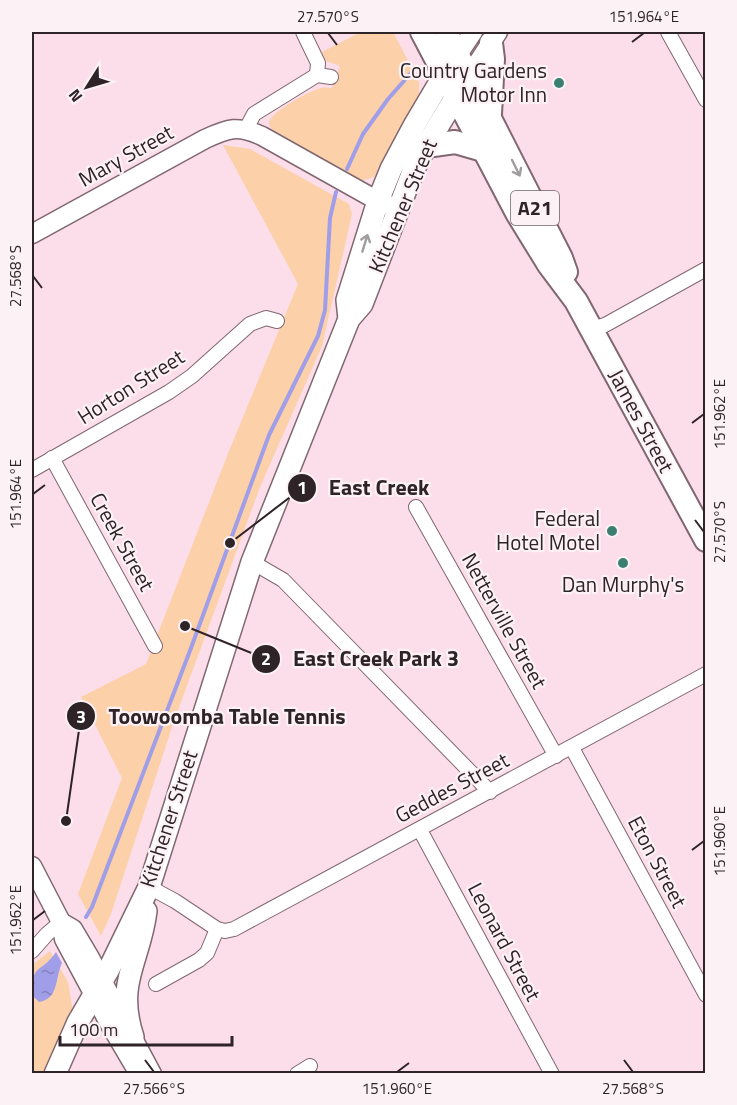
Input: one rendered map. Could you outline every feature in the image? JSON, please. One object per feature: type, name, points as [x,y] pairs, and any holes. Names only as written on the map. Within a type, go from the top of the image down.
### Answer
[{"type":"highway","name":"James Street","points":[[422,32],[483,150],[539,249],[592,329],[705,540]]},
{"type":"highway","name":"James Street","points":[[446,32],[561,258],[576,302]]},
{"type":"highway","points":[[488,35],[493,58],[489,116]]},
{"type":"highway","points":[[426,146],[455,142],[483,150]]},
{"type":"main road","name":"Kitchener Street","points":[[349,320],[347,300],[378,201],[397,155],[458,54],[488,35]]},
{"type":"main road","name":"Kitchener Street","points":[[67,1074],[149,887],[252,562],[349,320],[362,304],[426,146],[469,76],[488,35]]},
{"type":"main road","points":[[246,129],[378,201],[399,208]]},
{"type":"main road","name":"Mary Street","points":[[32,234],[205,139],[224,130],[246,129]]},
{"type":"main road","points":[[32,866],[62,922],[73,928],[139,1074]]},
{"type":"main road","points":[[133,1037],[126,1007],[126,988],[145,917],[149,887]]},
{"type":"main road","name":"Kitchener Street","points":[[55,1074],[78,1022],[102,994],[145,917]]},
{"type":"main road","points":[[102,994],[133,1037],[152,1074]]},
{"type":"street","points":[[246,129],[254,114],[324,76],[303,32]]},
{"type":"street","points":[[668,32],[705,100]]},
{"type":"street","points":[[592,329],[605,325],[705,269]]},
{"type":"street","name":"Horton Street","points":[[32,470],[169,392],[192,376],[250,324],[266,318],[277,321]]},
{"type":"street","name":"Creek Street","points":[[52,458],[155,646]]},
{"type":"street","name":"Netterville Street","points":[[416,507],[556,756]]},
{"type":"street","points":[[252,562],[283,580],[490,792]]},
{"type":"street","name":"Geddes Street","points":[[217,929],[225,931],[244,925],[705,674]]},
{"type":"street","name":"Eton Street","points":[[572,748],[705,995]]},
{"type":"street","name":"Leonard Street","points":[[420,830],[552,1074]]},
{"type":"street","points":[[149,887],[217,929],[207,953],[199,960],[156,984]]},
{"type":"street","points":[[32,951],[62,922]]},
{"type":"street","points":[[297,1074],[310,1066]]},
{"type":"shaded area","points":[[361,32],[393,32],[419,82],[419,98],[374,177],[361,181],[275,135],[269,122],[284,107],[301,97],[317,89],[332,88],[340,66],[326,61],[322,52]]},
{"type":"shaded area","points":[[223,145],[250,149],[349,204],[352,214],[322,346],[260,487],[174,721],[111,914],[101,936],[78,894],[122,778],[81,697],[146,664],[229,451],[298,284]]},
{"type":"shaded area","points":[[50,951],[68,982],[74,1018],[50,1073],[32,1073],[32,965]]},
{"type":"water","points":[[56,952],[62,963],[55,987],[50,997],[39,1002],[32,995],[33,978],[35,973]]},
{"type":"waterway","points":[[347,169],[363,134],[388,99],[411,73]]},
{"type":"waterway","points":[[86,917],[92,907],[191,648],[269,435],[318,336],[325,310],[330,218],[336,192]]},
{"type":"place","name":"Country Gardens Motor Inn","points":[[559,83]]},
{"type":"place","name":"Federal Hotel Motel","points":[[612,531]]},
{"type":"place","name":"East Creek","points":[[230,543]]},
{"type":"place","name":"Dan Murphy's","points":[[623,563]]},
{"type":"place","name":"East Creek Park 3","points":[[185,626]]},
{"type":"place","name":"Toowoomba Table Tennis","points":[[66,821]]}]
